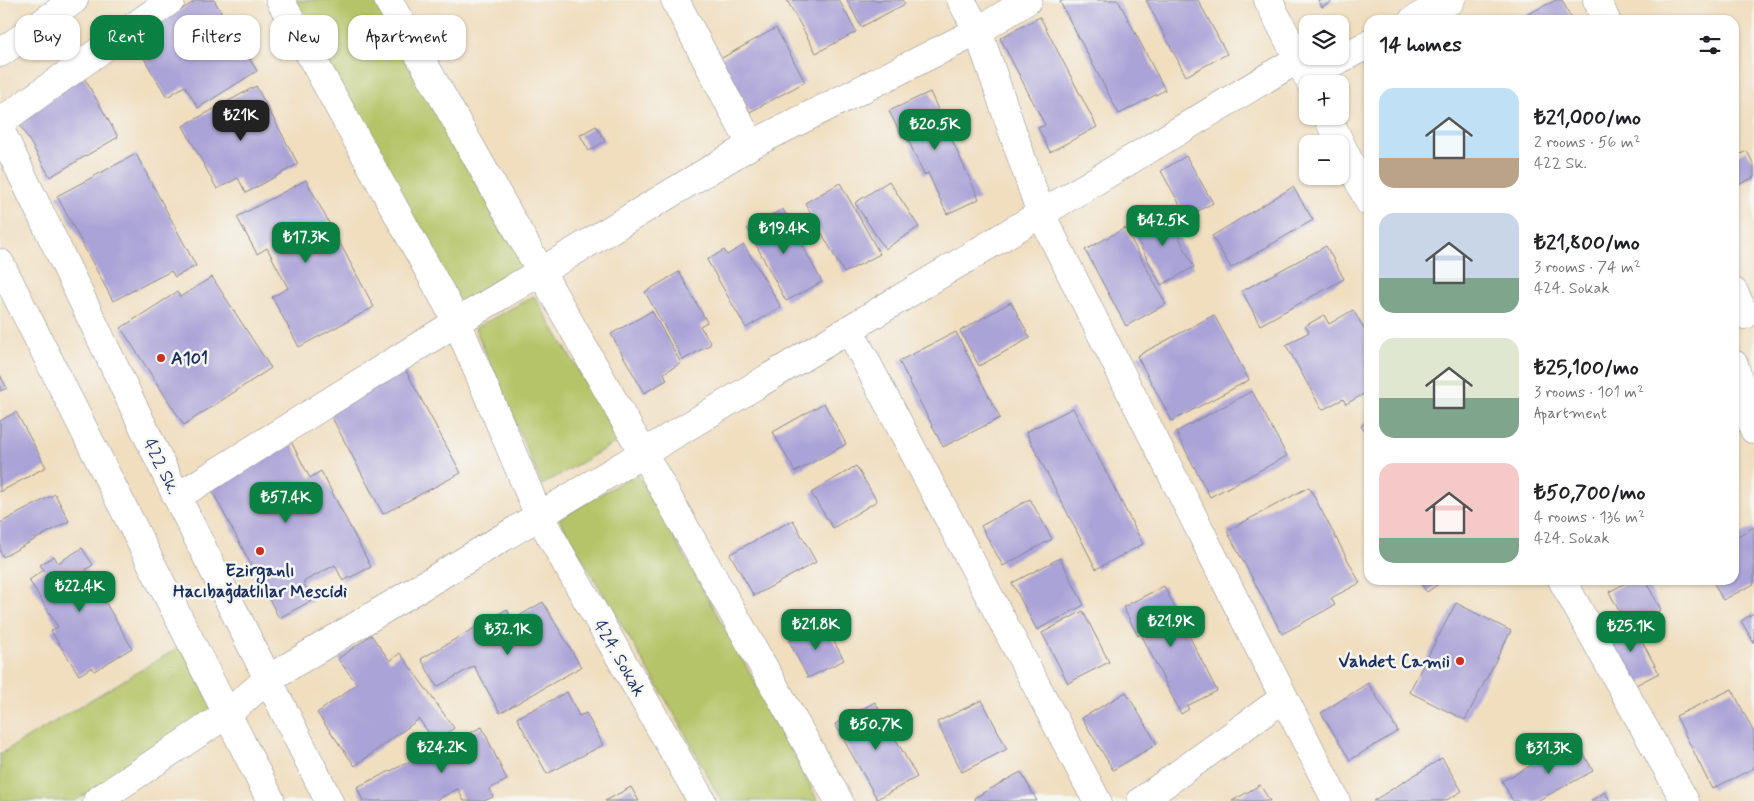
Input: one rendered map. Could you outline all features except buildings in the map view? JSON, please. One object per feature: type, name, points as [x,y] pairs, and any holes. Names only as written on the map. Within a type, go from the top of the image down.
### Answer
[{"type":"street","points":[[0,53],[74,0]]},
{"type":"street","points":[[0,122],[171,0]]},
{"type":"street","name":"424. Sokak","points":[[280,0],[457,322],[539,516],[702,801]]},
{"type":"street","points":[[388,0],[839,801]]},
{"type":"street","points":[[675,0],[751,145]]},
{"type":"street","points":[[961,0],[978,31],[1040,214],[1336,801]]},
{"type":"street","points":[[177,497],[457,322],[751,145],[978,31],[1028,0]]},
{"type":"street","points":[[1268,0],[1306,73]]},
{"type":"street","points":[[1422,15],[1451,0]]},
{"type":"street","points":[[1597,0],[1604,15]]},
{"type":"street","points":[[97,801],[226,714],[268,679],[1040,214],[1306,73],[1364,46]]},
{"type":"street","points":[[1331,125],[1364,192]]},
{"type":"street","name":"422 Sk.","points":[[0,129],[177,497],[329,801]]},
{"type":"street","points":[[0,263],[271,801]]},
{"type":"street","points":[[849,329],[1097,801]]},
{"type":"street","points":[[1739,380],[1754,430]]},
{"type":"street","points":[[1565,585],[1685,801]]},
{"type":"street","points":[[1142,801],[1284,698]]},
{"type":"green space","points":[[294,0],[377,0],[385,15],[348,15],[348,60],[410,60],[524,267],[459,305],[326,60],[338,60],[338,15],[302,15]]},
{"type":"green space","points":[[534,296],[620,440],[542,485],[475,328]]},
{"type":"green space","points":[[637,473],[754,680],[818,801],[721,801],[679,722],[559,519]]},
{"type":"green space","points":[[181,646],[213,708],[75,801],[0,801],[0,754]]},
{"type":"place","name":"A101","points":[[161,358]]},
{"type":"place","name":"Ezirganlı Hacıbağdatlılar Mescidi","points":[[260,551]]},
{"type":"place","name":"Vahdet Camii","points":[[1460,661]]}]
